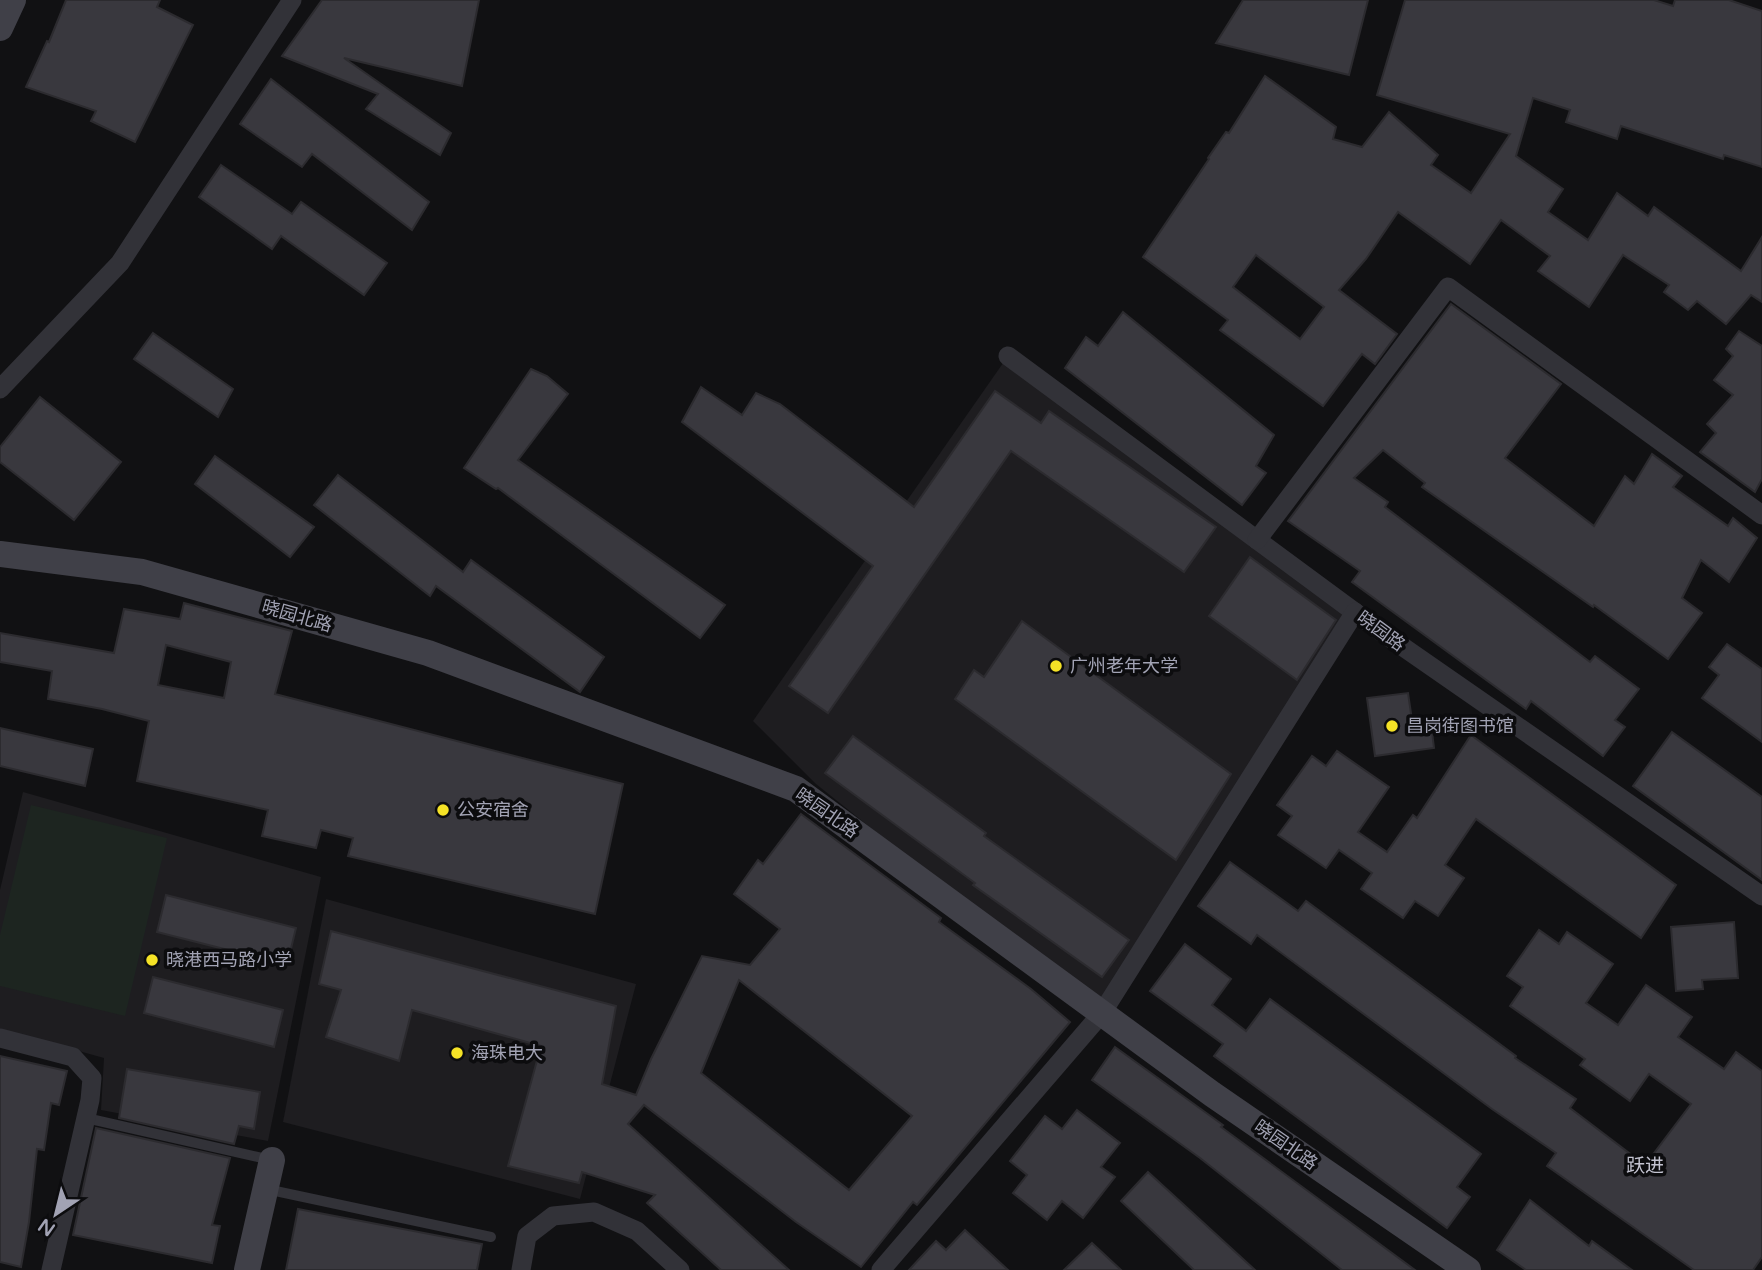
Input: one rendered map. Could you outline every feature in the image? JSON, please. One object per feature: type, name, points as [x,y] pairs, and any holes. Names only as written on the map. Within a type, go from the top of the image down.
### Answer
[{"type":"street","points":[[0,28],[13,0]]},
{"type":"street","points":[[0,389],[120,264],[292,0]]},
{"type":"street","points":[[1257,540],[1448,287],[1762,515]]},
{"type":"street","name":"晓园路","points":[[1008,356],[1355,612],[1762,896]]},
{"type":"street","name":"晓园北路","points":[[0,554],[142,572],[428,653],[796,789],[1450,1265]]},
{"type":"street","points":[[881,1270],[1102,1013],[1355,612]]},
{"type":"street","points":[[0,1038],[74,1057],[92,1077],[86,1118],[51,1270]]},
{"type":"street","points":[[247,1270],[272,1160]]},
{"type":"street","points":[[521,1270],[527,1236],[552,1216],[594,1212],[637,1231],[680,1270]]},
{"type":"lane","points":[[86,1118],[272,1160]]},
{"type":"lane","points":[[265,1188],[491,1237]]},
{"type":"shaded area","name":"广州老年大学","points":[[1008,356],[1355,612],[1102,1013],[816,784],[753,721]]},
{"type":"shaded area","name":"晓港西马路小学","points":[[23,792],[321,877],[268,1141],[101,1110],[104,1058],[0,1029],[0,890]]},
{"type":"shaded area","points":[[31,805],[167,838],[125,1016],[0,986],[0,935]]},
{"type":"shaded area","name":"海珠电大","points":[[326,899],[636,984],[580,1199],[283,1122]]},
{"type":"building","points":[[66,0],[160,0],[157,7],[193,25],[135,142],[91,121],[96,111],[26,87]]},
{"type":"building","points":[[322,0],[479,0],[462,86],[344,58],[451,133],[440,155],[366,109],[378,94],[282,56]]},
{"type":"building","points":[[1243,0],[1368,0],[1349,75],[1216,43]]},
{"type":"building","points":[[1405,0],[1654,0],[1673,6],[1675,0],[1729,0],[1762,11],[1762,167],[1724,155],[1723,159],[1621,126],[1617,139],[1566,122],[1570,110],[1533,98],[1516,156],[1563,189],[1548,212],[1588,240],[1617,193],[1648,216],[1654,207],[1741,271],[1762,237],[1762,302],[1751,295],[1726,324],[1697,301],[1688,310],[1664,292],[1669,285],[1623,255],[1589,307],[1538,271],[1550,256],[1501,220],[1470,264],[1398,212],[1366,259],[1339,290],[1397,334],[1375,364],[1362,354],[1323,406],[1220,330],[1228,320],[1143,257],[1265,76],[1336,127],[1333,139],[1362,147],[1389,112],[1438,155],[1431,165],[1471,193],[1510,134],[1377,95]],"holes":[[[1256,255],[1324,307],[1300,339],[1233,287]]]},
{"type":"building","points":[[271,79],[429,202],[412,230],[312,154],[302,167],[240,124]]},
{"type":"building","points":[[221,165],[292,214],[301,202],[387,263],[364,295],[281,236],[272,249],[199,197]]},
{"type":"building","points":[[1451,304],[1561,384],[1505,458],[1594,526],[1625,476],[1634,484],[1652,454],[1682,476],[1673,487],[1728,526],[1733,518],[1757,538],[1729,582],[1701,560],[1682,598],[1702,613],[1668,659],[1422,487],[1425,483],[1383,450],[1354,478],[1388,502],[1385,507],[1590,662],[1595,656],[1639,689],[1615,720],[1625,727],[1603,756],[1531,701],[1526,709],[1352,582],[1360,571],[1288,521]]},
{"type":"building","points":[[1123,312],[1274,435],[1256,466],[1266,473],[1242,505],[1065,368],[1086,337],[1098,346]]},
{"type":"building","points":[[1739,331],[1762,346],[1762,479],[1755,492],[1700,452],[1716,433],[1707,424],[1733,395],[1714,380],[1733,356],[1726,349]]},
{"type":"building","points":[[153,333],[233,389],[218,417],[134,359]]},
{"type":"building","points":[[531,369],[547,376],[568,394],[518,460],[725,605],[700,638],[498,488],[464,468]]},
{"type":"building","points":[[701,387],[742,415],[756,393],[780,404],[914,507],[995,391],[1041,423],[1049,411],[1216,527],[1184,572],[1011,451],[828,713],[789,686],[873,566],[682,422]]},
{"type":"building","points":[[40,397],[121,462],[74,520],[0,462],[0,447]]},
{"type":"building","points":[[215,456],[314,527],[290,557],[195,484]]},
{"type":"building","points":[[338,475],[463,572],[471,560],[604,657],[580,692],[436,586],[430,596],[314,505]]},
{"type":"building","points":[[1250,557],[1336,620],[1297,680],[1209,616]]},
{"type":"building","name":"公安宿舍","points":[[184,603],[292,631],[275,694],[623,784],[595,914],[348,856],[353,838],[321,830],[316,848],[262,836],[268,810],[137,781],[149,721],[48,699],[52,671],[0,662],[0,633],[114,653],[124,609],[180,619]],"holes":[[[166,645],[231,662],[224,698],[158,685]]]},
{"type":"building","points":[[1022,621],[1231,774],[1176,860],[955,699],[974,670],[984,677]]},
{"type":"building","points":[[1727,644],[1762,669],[1762,742],[1702,698],[1719,675],[1709,667]]},
{"type":"building","name":"昌岗街图书馆","points":[[1408,693],[1413,727],[1431,724],[1434,748],[1375,756],[1367,698]]},
{"type":"building","points":[[0,728],[93,749],[85,786],[0,766]]},
{"type":"building","points":[[1672,732],[1762,797],[1762,880],[1633,786]]},
{"type":"building","points":[[1471,735],[1676,885],[1641,938],[1476,819],[1445,865],[1464,878],[1438,916],[1415,901],[1403,918],[1361,889],[1372,873],[1339,850],[1326,868],[1278,835],[1292,816],[1277,805],[1312,756],[1326,766],[1337,751],[1389,787],[1358,832],[1387,852],[1413,815],[1417,818]]},
{"type":"building","points":[[853,736],[986,833],[984,836],[1129,940],[1102,977],[973,885],[975,883],[825,773]]},
{"type":"building","points":[[801,814],[941,918],[939,922],[1031,989],[1070,1022],[917,1205],[913,1202],[861,1267],[796,1222],[644,1105],[628,1124],[789,1270],[721,1270],[647,1203],[655,1195],[582,1172],[579,1183],[508,1166],[541,1046],[412,1010],[399,1061],[326,1037],[341,990],[319,984],[331,931],[616,1006],[602,1084],[636,1095],[702,956],[750,965],[780,929],[734,894],[758,860],[763,864]],"holes":[[[739,980],[912,1116],[849,1190],[701,1073]]]},
{"type":"building","points":[[1230,862],[1298,911],[1306,901],[1516,1056],[1515,1058],[1576,1099],[1570,1108],[1645,1165],[1691,1104],[1649,1074],[1630,1101],[1580,1065],[1585,1059],[1510,1006],[1523,987],[1507,976],[1539,930],[1559,944],[1567,932],[1613,964],[1586,1003],[1618,1025],[1646,985],[1692,1017],[1678,1037],[1724,1069],[1736,1052],[1762,1071],[1762,1257],[1753,1270],[1694,1270],[1547,1166],[1556,1153],[1492,1109],[1257,935],[1251,944],[1198,906]]},
{"type":"building","points":[[166,895],[296,928],[287,965],[157,932]]},
{"type":"building","points":[[1734,922],[1738,978],[1702,980],[1703,989],[1676,991],[1671,927]]},
{"type":"building","points":[[1185,944],[1231,979],[1212,1005],[1246,1031],[1270,999],[1481,1154],[1457,1187],[1470,1197],[1447,1228],[1214,1056],[1223,1044],[1150,991]]},
{"type":"building","points":[[153,977],[283,1010],[274,1047],[144,1013]]},
{"type":"building","points":[[1115,1047],[1415,1270],[1342,1270],[1200,1158],[1092,1080]]},
{"type":"building","points":[[0,1056],[67,1071],[59,1105],[51,1103],[44,1150],[37,1149],[21,1267],[0,1262]]},
{"type":"building","points":[[127,1069],[260,1092],[254,1129],[239,1126],[234,1144],[119,1118]]},
{"type":"building","points":[[1077,1110],[1120,1143],[1101,1167],[1115,1177],[1083,1218],[1062,1201],[1047,1220],[1013,1193],[1027,1175],[1010,1161],[1045,1116],[1062,1129]]},
{"type":"building","points":[[96,1128],[230,1158],[212,1225],[220,1226],[212,1263],[73,1235]]},
{"type":"building","points":[[1148,1172],[1255,1270],[1194,1270],[1121,1201]]},
{"type":"building","points":[[1530,1200],[1589,1246],[1592,1241],[1632,1270],[1526,1270],[1497,1250]]},
{"type":"building","points":[[298,1209],[482,1244],[477,1270],[286,1270]]},
{"type":"building","points":[[965,1230],[1008,1270],[909,1270],[936,1241],[946,1250]]},
{"type":"building","points":[[1092,1243],[1121,1270],[1064,1270]]},
{"type":"place","name":"广州老年大学","points":[[1056,666]]},
{"type":"place","name":"昌岗街图书馆","points":[[1392,726]]},
{"type":"place","name":"公安宿舍","points":[[443,810]]},
{"type":"place","name":"晓港西马路小学","points":[[152,960]]},
{"type":"place","name":"海珠电大","points":[[457,1053]]},
{"type":"district","name":"跃进","points":[[1645,1165]]}]
